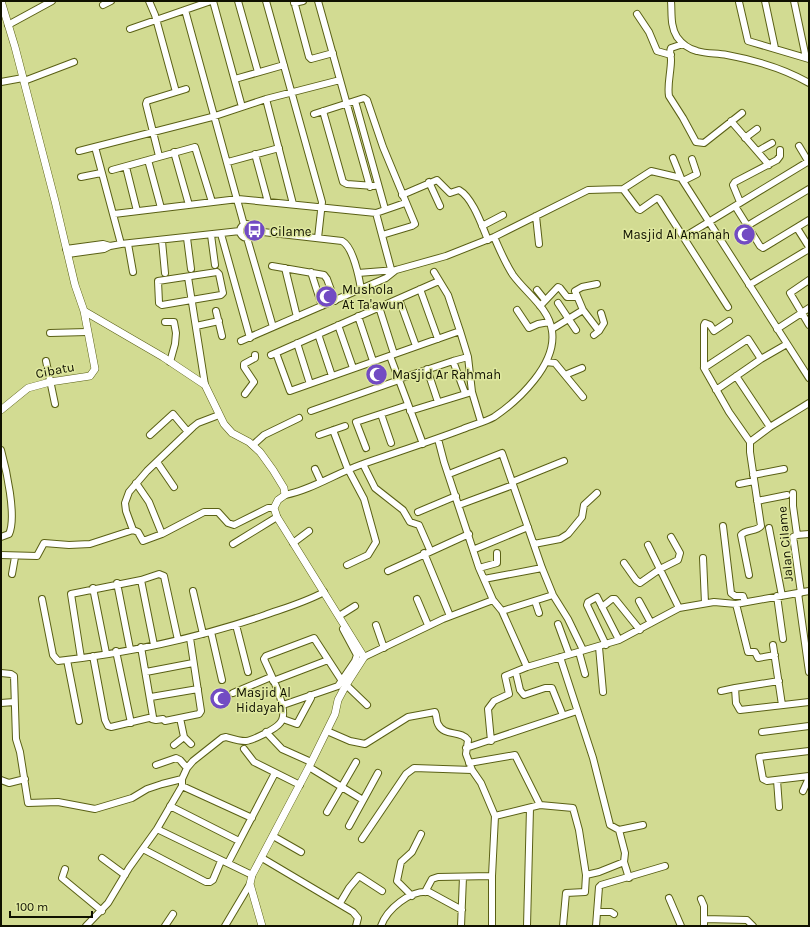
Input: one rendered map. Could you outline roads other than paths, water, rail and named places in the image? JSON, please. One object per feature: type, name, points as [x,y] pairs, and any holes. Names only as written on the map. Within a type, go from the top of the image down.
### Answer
[{"type":"street","points":[[1,1],[84,311],[87,332],[50,333]]},
{"type":"street","points":[[8,25],[52,1]]},
{"type":"street","points":[[103,5],[111,1]]},
{"type":"street","points":[[149,1],[156,19],[176,92]]},
{"type":"street","points":[[130,29],[212,1],[242,107]]},
{"type":"street","points":[[238,1],[258,72]]},
{"type":"street","points":[[266,1],[322,207],[318,238]]},
{"type":"street","points":[[303,1],[294,2],[310,58],[333,53]]},
{"type":"street","points":[[318,1],[370,187]]},
{"type":"street","points":[[672,1],[673,29],[683,44],[697,52],[726,54],[754,62],[788,73],[809,83]]},
{"type":"street","points":[[765,1],[775,48]]},
{"type":"street","points":[[794,1],[808,58]]},
{"type":"street","points":[[739,2],[748,41],[808,58]]},
{"type":"street","points":[[185,10],[238,199],[244,224],[240,231]]},
{"type":"street","points":[[637,14],[649,32],[657,51],[671,55]]},
{"type":"street","points":[[683,44],[671,48],[669,51],[671,55],[669,96],[696,142],[704,143],[742,113]]},
{"type":"street","points":[[1,82],[23,80],[74,62]]},
{"type":"street","points":[[235,79],[284,65]]},
{"type":"street","points":[[79,151],[215,116],[266,99],[340,80]]},
{"type":"street","points":[[159,156],[147,101],[186,89]]},
{"type":"street","points":[[314,114],[347,105],[364,98],[368,100],[414,225],[382,236]]},
{"type":"street","points":[[266,99],[280,148],[293,204]]},
{"type":"street","points":[[355,101],[385,210]]},
{"type":"street","points":[[347,105],[357,110]]},
{"type":"street","points":[[323,111],[343,182],[347,184],[370,187],[377,185]]},
{"type":"street","points":[[731,122],[768,164]]},
{"type":"street","points":[[745,138],[757,129]]},
{"type":"street","points":[[758,151],[772,143]]},
{"type":"street","points":[[684,237],[809,161],[799,146]]},
{"type":"street","points":[[95,147],[121,244]]},
{"type":"street","points":[[112,170],[174,152],[196,148],[212,202]]},
{"type":"street","points":[[228,162],[280,148]]},
{"type":"street","points":[[780,150],[780,156],[735,182],[733,185],[738,204],[747,226],[763,248],[809,220]]},
{"type":"street","points":[[174,152],[189,205]]},
{"type":"street","points":[[255,154],[268,202]]},
{"type":"street","points":[[673,158],[682,180],[787,344],[808,374]]},
{"type":"street","points":[[358,273],[394,270],[435,259],[491,239],[588,190],[623,189],[651,171],[682,180],[697,174],[692,159]]},
{"type":"street","points":[[148,160],[161,208]]},
{"type":"street","points":[[126,166],[137,210]]},
{"type":"street","points":[[81,177],[102,173]]},
{"type":"street","points":[[364,657],[339,616],[321,593],[277,517],[274,508],[278,500],[285,495],[321,482],[363,464],[438,439],[494,417],[529,386],[546,362],[552,341],[552,329],[548,316],[525,291],[482,226],[476,213],[459,190],[450,193],[437,180],[429,182],[402,195]]},
{"type":"street","points":[[429,182],[440,206]]},
{"type":"street","points":[[747,226],[809,188]]},
{"type":"street","points":[[623,189],[639,209],[657,198],[660,199],[728,307]]},
{"type":"street","points":[[114,214],[137,210],[238,199],[376,213],[405,203]]},
{"type":"street","points":[[376,213],[382,236],[394,270]]},
{"type":"street","points":[[482,226],[503,215]]},
{"type":"street","points":[[536,216],[539,244]]},
{"type":"street","points":[[244,224],[250,224],[254,231]]},
{"type":"street","points":[[749,285],[809,248],[797,228]]},
{"type":"street","points":[[67,252],[104,249],[121,244],[211,236],[240,231]]},
{"type":"street","points":[[240,231],[242,236],[248,238]]},
{"type":"street","points":[[254,231],[342,241],[346,243],[358,273],[361,289]]},
{"type":"street","points":[[248,238],[252,236],[254,231]]},
{"type":"street","points":[[221,234],[250,338]]},
{"type":"street","points":[[211,236],[215,265]]},
{"type":"street","points":[[187,238],[191,269]]},
{"type":"street","points":[[248,238],[273,327]]},
{"type":"street","points":[[162,241],[165,273]]},
{"type":"street","points":[[128,244],[133,272]]},
{"type":"street","points":[[272,266],[311,272],[326,276],[335,301]]},
{"type":"street","points":[[286,268],[297,317]]},
{"type":"street","points":[[241,341],[386,278],[394,270]]},
{"type":"street","points":[[217,272],[219,274],[222,293],[221,296],[161,304],[158,282],[188,277],[217,272]]},
{"type":"street","points":[[311,272],[322,306]]},
{"type":"street","points":[[434,272],[448,295],[460,331],[468,358],[472,392],[481,422]]},
{"type":"street","points":[[188,277],[205,385],[219,415],[227,428],[253,445],[274,470],[284,488],[285,495]]},
{"type":"street","points":[[809,280],[790,293],[809,325]]},
{"type":"street","points":[[439,281],[273,354],[290,391],[460,331]]},
{"type":"street","points":[[598,284],[576,289],[576,297],[597,333],[604,323],[601,313]]},
{"type":"street","points":[[540,306],[559,287],[567,297],[576,297]]},
{"type":"street","points":[[420,289],[438,339]]},
{"type":"street","points":[[537,290],[545,300]]},
{"type":"street","points":[[399,298],[416,346]]},
{"type":"street","points":[[558,303],[576,330]]},
{"type":"street","points":[[379,307],[399,380],[423,444]]},
{"type":"street","points":[[777,328],[809,308]]},
{"type":"street","points":[[517,310],[529,328],[538,324],[549,322]]},
{"type":"street","points":[[552,329],[583,310]]},
{"type":"street","points":[[84,311],[170,362],[205,385]]},
{"type":"street","points":[[216,311],[222,336]]},
{"type":"street","points":[[358,316],[373,361]]},
{"type":"street","points":[[196,326],[219,321]]},
{"type":"street","points":[[703,337],[728,321]]},
{"type":"street","points":[[165,322],[174,322],[176,333],[170,362]]},
{"type":"street","points":[[714,331],[710,325],[706,323],[703,328],[704,368],[716,390],[750,442],[760,527],[745,532],[741,535],[748,575]]},
{"type":"street","points":[[338,325],[353,368]]},
{"type":"street","name":"Cibatu","points":[[1,410],[28,388],[50,382],[90,376],[94,369],[87,332]]},
{"type":"street","points":[[318,334],[332,376]]},
{"type":"street","points":[[704,368],[748,340],[761,359]]},
{"type":"street","points":[[297,343],[310,384]]},
{"type":"street","points":[[716,390],[761,359],[787,344]]},
{"type":"street","points":[[245,394],[254,382],[244,367],[244,364],[254,358],[255,355]]},
{"type":"street","points":[[311,411],[427,369],[452,361],[468,358]]},
{"type":"street","points":[[452,361],[465,393]]},
{"type":"street","points":[[46,362],[55,404]]},
{"type":"street","points":[[546,362],[555,364],[583,397]]},
{"type":"street","points":[[565,375],[582,368]]},
{"type":"street","points":[[427,369],[438,402]]},
{"type":"street","points":[[736,376],[770,427]]},
{"type":"street","points":[[366,448],[356,422],[381,414],[438,402],[472,392]]},
{"type":"street","points":[[750,442],[770,427],[809,403]]},
{"type":"street","points":[[150,435],[173,414],[188,432]]},
{"type":"street","points":[[381,414],[391,443]]},
{"type":"street","points":[[133,530],[125,503],[129,492],[147,471],[198,423],[219,415]]},
{"type":"street","points":[[253,445],[264,435],[299,418]]},
{"type":"street","points":[[319,435],[345,426]]},
{"type":"street","points":[[333,430],[348,470],[364,499],[376,542],[368,555],[347,565]]},
{"type":"street","points":[[438,439],[484,579],[493,600],[502,612],[527,667]]},
{"type":"street","points":[[1,450],[6,468],[12,523],[10,534],[1,537]]},
{"type":"street","points":[[449,474],[502,453],[542,568],[553,595],[568,619],[581,651],[585,674]]},
{"type":"street","points":[[459,505],[564,461]]},
{"type":"street","points":[[158,462],[174,487]]},
{"type":"street","points":[[363,464],[375,488],[403,510],[410,522],[419,525],[450,616]]},
{"type":"street","points":[[739,484],[784,468]]},
{"type":"street","points":[[315,469],[321,482]]},
{"type":"street","points":[[136,483],[149,502],[162,534]]},
{"type":"street","points":[[534,544],[560,539],[568,534],[582,517],[584,505],[597,493]]},
{"type":"street","name":"Jalan Cilame","points":[[757,501],[790,494],[797,535],[793,537],[799,593]]},
{"type":"street","points":[[418,512],[456,496]]},
{"type":"street","points":[[1,555],[15,557],[38,556],[42,545],[46,542],[69,546],[90,544],[133,530],[138,532],[143,541],[162,534],[204,512],[218,512],[228,523],[234,525],[268,508],[274,508]]},
{"type":"street","points":[[233,544],[277,517]]},
{"type":"street","points":[[723,526],[731,593],[735,596],[744,596],[745,602]]},
{"type":"street","points":[[474,549],[528,527]]},
{"type":"street","name":"Jalan Cilame","points":[[769,528],[779,596],[783,639]]},
{"type":"street","points":[[293,543],[309,531]]},
{"type":"street","points":[[388,570],[469,534]]},
{"type":"street","points":[[797,535],[809,534]]},
{"type":"street","points":[[624,563],[640,583],[679,558],[680,554],[671,537]]},
{"type":"street","points":[[648,545],[679,608]]},
{"type":"street","points":[[480,568],[497,563],[497,553]]},
{"type":"street","points":[[12,574],[15,557]]},
{"type":"street","points":[[703,558],[705,603]]},
{"type":"street","points":[[484,579],[542,568]]},
{"type":"street","points":[[81,658],[70,596],[73,592],[117,583],[141,580],[159,574],[164,576],[178,640]]},
{"type":"street","points":[[141,580],[154,645]]},
{"type":"street","points":[[117,583],[130,649]]},
{"type":"street","points":[[93,588],[106,654]]},
{"type":"street","points":[[491,741],[488,709],[494,701],[509,694],[505,676],[527,667],[619,640],[679,608],[705,603],[736,604],[809,590]]},
{"type":"street","points":[[193,591],[203,634]]},
{"type":"street","points":[[42,599],[54,659],[58,661],[106,654],[190,638],[236,625],[301,602],[321,593]]},
{"type":"street","points":[[799,593],[809,672]]},
{"type":"street","points":[[502,612],[553,595]]},
{"type":"street","points":[[606,645],[587,604],[598,597],[619,640]]},
{"type":"street","points":[[417,599],[428,626]]},
{"type":"street","points":[[602,607],[612,599],[616,599],[640,630]]},
{"type":"street","points":[[283,705],[344,683],[364,657],[450,616],[493,600]]},
{"type":"street","points":[[639,600],[651,623]]},
{"type":"street","points":[[535,601],[538,613]]},
{"type":"street","points":[[736,604],[748,652],[755,652],[758,658],[775,655]]},
{"type":"street","points":[[339,616],[355,606]]},
{"type":"street","points":[[225,926],[250,884],[252,875],[274,836],[327,730],[344,683],[357,654],[330,608]]},
{"type":"street","points":[[558,624],[569,654]]},
{"type":"street","points":[[236,625],[248,672]]},
{"type":"street","points":[[376,625],[384,648]]},
{"type":"street","points":[[211,632],[222,680]]},
{"type":"street","points":[[93,656],[108,726],[111,727],[152,718],[156,720],[163,719],[165,721],[201,712],[190,638]]},
{"type":"street","points":[[86,926],[102,912],[125,875],[157,829],[182,782],[187,768],[193,761],[222,738],[226,737],[243,742],[254,740],[279,724],[283,719],[283,705],[264,659],[265,656],[315,639],[344,683],[367,705]]},
{"type":"street","points":[[774,645],[782,705]]},
{"type":"street","points":[[141,647],[151,697],[152,718]]},
{"type":"street","points":[[599,647],[603,692]]},
{"type":"street","points":[[116,651],[131,723]]},
{"type":"street","points":[[560,657],[576,711],[593,758],[610,825],[619,830],[643,825]]},
{"type":"street","points":[[67,660],[79,720]]},
{"type":"street","points":[[232,693],[328,660]]},
{"type":"street","points":[[146,672],[193,663]]},
{"type":"street","points":[[516,672],[520,690],[524,694],[545,688],[552,688],[562,713]]},
{"type":"street","points":[[1,674],[11,674],[14,676],[16,739],[20,752],[28,803],[58,802],[95,810],[132,798],[147,789],[162,784],[182,782],[252,818]]},
{"type":"street","points":[[721,692],[735,688],[779,681]]},
{"type":"street","points":[[735,688],[736,703],[740,710],[809,702]]},
{"type":"street","points":[[151,697],[198,689]]},
{"type":"street","points":[[283,719],[297,724],[311,698],[310,695]]},
{"type":"street","points":[[1,703],[14,702]]},
{"type":"street","points":[[466,748],[491,741],[576,711]]},
{"type":"street","points":[[327,730],[350,741],[365,744],[408,717],[435,712],[438,726],[442,730],[466,737],[468,740],[466,748],[469,763],[472,770],[481,782],[495,816],[492,876],[492,926]]},
{"type":"street","points":[[180,718],[184,737],[190,744]]},
{"type":"street","points":[[762,732],[809,726]]},
{"type":"street","points":[[266,732],[282,749],[310,765],[341,788],[363,800]]},
{"type":"street","points":[[174,745],[184,737]]},
{"type":"street","points":[[244,749],[254,762],[300,785]]},
{"type":"street","points":[[809,751],[759,757],[763,778],[767,781],[809,777]]},
{"type":"street","points":[[469,763],[515,755],[540,805]]},
{"type":"street","points":[[156,765],[176,758],[180,760],[187,768]]},
{"type":"street","points":[[327,812],[356,762]]},
{"type":"street","points":[[362,840],[406,774],[414,768],[472,770]]},
{"type":"street","points":[[228,863],[275,773]]},
{"type":"street","points":[[349,826],[378,773]]},
{"type":"street","points":[[803,790],[809,777]]},
{"type":"street","points":[[1,780],[9,783],[25,779]]},
{"type":"street","points":[[777,780],[779,807]]},
{"type":"street","points":[[495,816],[540,805],[564,806],[574,810],[586,875],[586,892],[566,893],[564,895],[563,926]]},
{"type":"street","points":[[170,806],[239,842]]},
{"type":"street","points":[[527,926],[530,808]]},
{"type":"street","points":[[157,829],[252,875]]},
{"type":"street","points":[[619,830],[625,853],[624,862],[629,878]]},
{"type":"street","points":[[412,896],[397,881],[402,862],[412,852],[421,834]]},
{"type":"street","points":[[274,836],[301,852]]},
{"type":"street","points":[[143,849],[206,882],[213,880],[221,861]]},
{"type":"street","points":[[102,858],[125,875]]},
{"type":"street","points":[[262,858],[340,904],[357,916],[356,926]]},
{"type":"street","points":[[586,875],[624,862]]},
{"type":"street","points":[[596,926],[599,887],[601,885],[629,878],[665,866]]},
{"type":"street","points":[[65,869],[62,878],[102,912]]},
{"type":"street","points":[[340,904],[349,888],[359,876],[382,891]]},
{"type":"street","points":[[425,892],[432,879],[440,876],[492,876]]},
{"type":"street","points":[[461,926],[463,877]]},
{"type":"street","points":[[250,884],[262,926]]},
{"type":"street","points":[[380,926],[382,921],[395,906],[412,896],[425,892],[429,892],[462,910]]},
{"type":"street","points":[[670,898],[681,926]]},
{"type":"street","points":[[700,900],[704,906],[704,926]]},
{"type":"street","points":[[597,912],[611,912],[614,914]]},
{"type":"street","points":[[165,926],[173,914]]},
{"type":"street","points":[[704,919],[746,920],[753,926]]},
{"type":"street","points":[[732,919],[732,926]]},
{"type":"place","name":"Cilame","points":[[254,231]]},
{"type":"place","name":"Masjid Al Amanah","points":[[745,234]]},
{"type":"place","name":"Mushola At Ta'awun","points":[[326,296]]},
{"type":"place","name":"Masjid Ar Rahmah","points":[[376,374]]},
{"type":"place","name":"Masjid Al Hidayah","points":[[221,699]]}]
